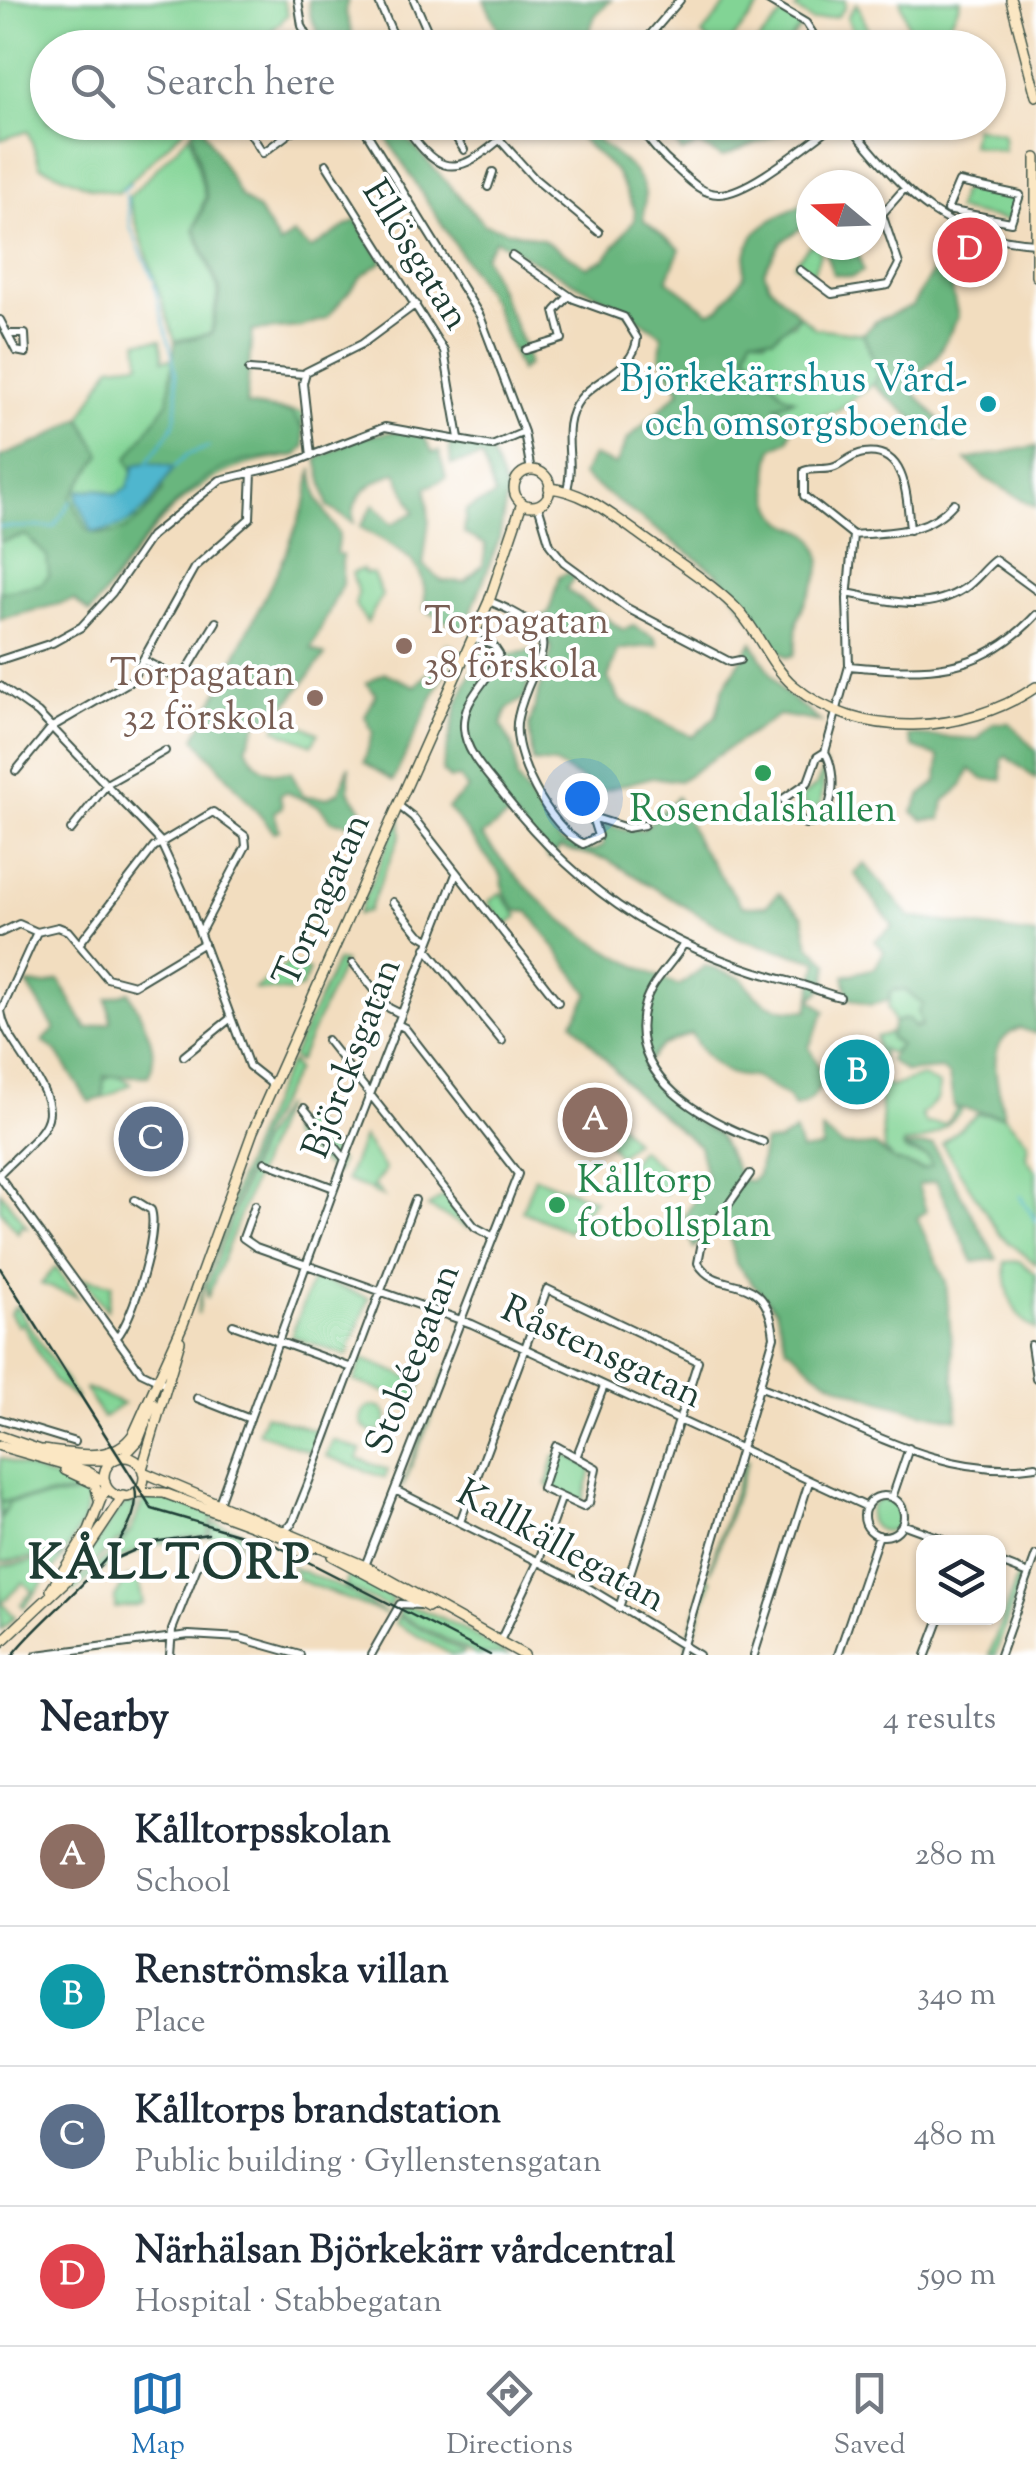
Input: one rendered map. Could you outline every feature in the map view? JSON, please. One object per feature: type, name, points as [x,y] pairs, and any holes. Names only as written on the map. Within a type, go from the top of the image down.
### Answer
[{"type":"street","points":[[298,0],[304,30]]},
{"type":"street","points":[[378,0],[391,30]]},
{"type":"street","points":[[414,0],[427,30]]},
{"type":"street","points":[[654,30],[680,0]]},
{"type":"street","points":[[766,0],[806,22],[811,30]]},
{"type":"street","points":[[1011,0],[1036,96]]},
{"type":"street","points":[[255,140],[263,152],[279,140]]},
{"type":"street","points":[[371,140],[466,289],[524,432],[531,471]]},
{"type":"street","points":[[414,140],[425,156],[449,167],[470,164],[498,141],[599,232]]},
{"type":"street","points":[[458,140],[464,150]]},
{"type":"street","points":[[648,140],[681,173],[704,190],[719,194],[747,184],[812,140]]},
{"type":"street","points":[[863,140],[905,188],[946,222],[1035,243]]},
{"type":"street","points":[[1036,158],[1036,276]]},
{"type":"street","name":"Ellösgatan","points":[[326,164],[444,351],[459,438]]},
{"type":"street","points":[[488,187],[493,172]]},
{"type":"street","points":[[959,182],[1020,196],[1010,222],[947,210],[959,182]]},
{"type":"street","points":[[800,270],[832,294],[888,285],[899,264],[882,214],[905,188]]},
{"type":"street","points":[[512,256],[569,296],[624,316],[635,330],[637,344],[628,362],[590,388],[572,413],[566,431],[572,459],[568,490]]},
{"type":"street","points":[[526,350],[562,340],[555,312],[569,296]]},
{"type":"street","points":[[249,370],[304,374],[362,344],[416,304]]},
{"type":"street","points":[[0,320],[8,334]]},
{"type":"street","points":[[304,374],[311,456]]},
{"type":"street","points":[[0,660],[52,644],[81,627],[104,604],[160,526],[212,484],[311,456],[385,428],[492,446],[524,432]]},
{"type":"street","points":[[825,752],[817,757],[808,782],[783,799],[794,816],[813,824],[828,806],[833,776],[825,752],[849,666],[847,593],[853,535],[850,528],[808,500],[802,490],[803,474],[810,468],[830,468],[867,452],[886,458],[901,470],[910,530]]},
{"type":"street","points":[[531,471],[543,475],[550,488]]},
{"type":"street","points":[[531,471],[514,483],[515,494],[522,504],[538,505]]},
{"type":"street","points":[[16,771],[52,727],[124,687],[145,661],[194,568],[250,518],[252,472]]},
{"type":"street","points":[[550,488],[568,490],[620,521],[722,596],[746,618],[793,684],[836,711],[892,724],[949,722],[993,711],[1036,687]]},
{"type":"street","points":[[538,505],[550,488]]},
{"type":"street","points":[[853,535],[910,530],[938,520],[954,503]]},
{"type":"street","name":"Torpagatan","points":[[38,1608],[77,1551],[99,1506],[106,1484],[105,1470],[141,1436],[273,1085],[489,601],[522,504]]},
{"type":"street","points":[[538,505],[550,545],[564,562],[641,616],[730,662],[740,660]]},
{"type":"street","points":[[847,593],[899,604],[932,602],[967,587],[995,560],[1036,590]]},
{"type":"street","points":[[489,601],[524,617],[541,640],[541,661],[517,727],[522,757],[548,812],[584,844],[598,836],[592,817],[627,828],[644,826]]},
{"type":"street","points":[[849,666],[897,672],[947,668],[994,650],[1036,615]]},
{"type":"street","points":[[145,661],[180,680],[216,622]]},
{"type":"street","points":[[472,638],[493,645],[499,654],[464,714],[465,738],[472,753],[563,865],[625,912],[683,945],[738,968],[840,997]]},
{"type":"street","points":[[0,686],[52,727],[160,841],[204,943],[249,1066],[273,1085]]},
{"type":"street","points":[[72,830],[108,783],[165,751]]},
{"type":"street","points":[[399,806],[413,817],[558,1002]]},
{"type":"street","points":[[80,943],[160,841],[213,812],[245,836],[246,846],[200,933]]},
{"type":"street","name":"Björcksgatan","points":[[219,1502],[334,1188],[456,874]]},
{"type":"street","points":[[393,902],[502,1036]]},
{"type":"street","points":[[0,934],[20,924],[37,932],[58,928],[80,943],[107,978],[134,985],[204,943]]},
{"type":"street","points":[[37,932],[1,1011],[3,1024],[46,1092],[51,1114],[45,1128],[0,1175],[141,1372],[162,1382]]},
{"type":"street","points":[[683,945],[643,1007],[642,1035],[650,1065],[697,1114],[763,1142]]},
{"type":"street","points":[[353,963],[389,1008],[402,1014]]},
{"type":"street","points":[[184,1056],[231,1018]]},
{"type":"street","name":"Stobéegatan","points":[[365,1570],[517,1178],[514,1167],[406,1028],[398,1024]]},
{"type":"street","points":[[326,1040],[475,1226],[492,1236]]},
{"type":"street","points":[[304,1108],[345,1159]]},
{"type":"street","points":[[264,1162],[334,1188]]},
{"type":"street","points":[[681,1651],[774,1337],[769,1314],[753,1290],[735,1281],[717,1280],[699,1267],[698,1252],[706,1237],[750,1174]]},
{"type":"street","points":[[117,1337],[129,1324],[152,1231],[151,1210],[135,1200]]},
{"type":"street","points":[[286,1530],[415,1200]]},
{"type":"street","points":[[255,1205],[243,1238],[256,1247],[307,1265]]},
{"type":"street","name":"Råstensgatan","points":[[307,1265],[526,1348],[867,1507]]},
{"type":"street","points":[[460,1522],[547,1289],[698,1361],[619,1608]]},
{"type":"street","points":[[233,1325],[352,1368]]},
{"type":"street","points":[[1031,1346],[1036,1378]]},
{"type":"street","name":"Torpagatan","points":[[44,1456],[91,1456],[121,1447],[132,1436],[162,1382]]},
{"type":"street","name":"Torpagatan","points":[[136,1492],[162,1382]]},
{"type":"street","points":[[577,1455],[604,1386]]},
{"type":"street","points":[[761,1387],[946,1462],[990,1471],[1036,1466]]},
{"type":"street","points":[[197,1398],[250,1418]]},
{"type":"street","points":[[0,1419],[75,1442]]},
{"type":"street","points":[[0,1436],[95,1484],[99,1506]]},
{"type":"street","points":[[0,1446],[79,1462],[134,1460],[166,1485],[286,1530],[524,1655]]},
{"type":"street","points":[[559,1447],[577,1455],[596,1468],[589,1503],[578,1506],[542,1488],[554,1450],[559,1447]]},
{"type":"street","points":[[892,1498],[908,1448]]},
{"type":"street","points":[[44,1456],[87,1471],[123,1496],[164,1492],[323,1552],[365,1570],[512,1655]]},
{"type":"street","points":[[754,1655],[809,1482]]},
{"type":"street","name":"Kallkällegatan","points":[[395,1490],[538,1560],[681,1651],[698,1655]]},
{"type":"street","name":"Torpagatan","points":[[0,1651],[4,1640],[67,1580],[123,1496]]},
{"type":"street","points":[[878,1498],[892,1498],[903,1509],[902,1524],[891,1534],[879,1535],[868,1526],[867,1507],[878,1498]]},
{"type":"street","points":[[500,1641],[561,1499]]},
{"type":"street","points":[[902,1524],[932,1535]]},
{"type":"street","points":[[258,1529],[286,1530]]},
{"type":"street","points":[[838,1655],[879,1535]]},
{"type":"street","points":[[170,1655],[172,1637],[203,1552]]},
{"type":"street","points":[[1000,1655],[1036,1556]]},
{"type":"street","points":[[1006,1565],[1029,1574]]},
{"type":"street","points":[[371,1655],[402,1603],[428,1608]]},
{"type":"street","points":[[926,1655],[937,1625]]},
{"type":"street","points":[[37,1655],[172,1637],[240,1638],[300,1655]]},
{"type":"green space","points":[[0,0],[283,0],[288,14],[273,30],[30,30],[30,137],[28,131],[0,140]]},
{"type":"green space","points":[[308,0],[348,0],[345,10],[351,30],[317,30]]},
{"type":"green space","points":[[484,0],[611,0],[595,16],[590,30],[499,30]]},
{"type":"green space","points":[[730,0],[762,4],[740,30],[706,30]]},
{"type":"green space","points":[[804,0],[845,0],[845,7],[838,16],[812,21],[795,9]]},
{"type":"green space","points":[[900,0],[961,0],[945,30],[909,29]]},
{"type":"green space","points":[[857,3],[868,29],[852,30],[847,17]]},
{"type":"green space","points":[[783,14],[802,26],[799,30],[768,30]]},
{"type":"green space","points":[[31,140],[173,140],[118,193],[92,188],[40,166]]},
{"type":"green space","points":[[184,140],[191,140],[205,197],[194,230],[218,289],[211,333],[175,341],[128,198]]},
{"type":"green space","points":[[194,140],[209,140],[241,197],[259,211],[280,245],[293,234],[311,249],[356,220],[383,261],[361,277],[327,318],[301,327],[252,331],[246,405],[292,413],[303,429],[305,446],[297,455],[238,463],[199,483],[148,534],[90,613],[74,600],[0,619],[0,592],[41,584],[49,575],[47,556],[26,535],[0,542],[0,457],[41,441],[81,418],[101,455],[71,497],[87,530],[100,533],[111,534],[131,526],[163,490],[151,464],[132,469],[127,459],[168,402],[175,342],[212,334],[220,290],[195,229],[207,198]]},
{"type":"green space","points":[[388,140],[408,140],[485,225],[542,239],[587,267],[605,259],[634,220],[635,210],[616,172],[582,140],[598,140],[639,179],[645,193],[644,221],[680,249],[667,280],[709,312],[719,309],[744,276],[745,258],[755,234],[796,207],[796,232],[781,242],[764,271],[769,285],[799,315],[773,338],[752,336],[747,352],[784,395],[795,399],[776,406],[795,422],[788,440],[773,448],[769,487],[778,516],[810,535],[820,554],[819,573],[798,621],[794,655],[787,657],[773,646],[718,574],[582,476],[593,456],[616,465],[627,440],[680,391],[660,357],[662,335],[496,240],[484,256],[526,350],[528,365],[520,371],[493,304]]},
{"type":"green space","points":[[765,140],[722,157],[699,145],[682,152],[675,142]]},
{"type":"green space","points":[[972,140],[1003,140],[1004,151],[971,145]]},
{"type":"green space","points":[[967,189],[1017,200],[1009,221],[956,210],[961,192]]},
{"type":"green space","points":[[797,260],[818,260],[812,276],[794,264]]},
{"type":"green space","points":[[828,260],[860,260],[863,271],[852,277],[833,274]]},
{"type":"green space","points":[[938,262],[946,262],[958,317],[936,358],[911,381],[913,392],[944,425],[943,436],[937,438],[873,385],[879,373],[863,334],[876,321],[912,306]]},
{"type":"green space","points":[[799,315],[815,328],[863,334],[880,378],[837,411],[801,421],[775,406],[787,403],[784,395],[747,352],[752,336],[765,340],[782,327],[794,324]]},
{"type":"green space","points":[[161,340],[163,360],[248,351],[246,405],[302,413],[305,446],[297,455],[231,470],[200,487],[148,536],[90,613],[74,600],[0,619],[0,457],[41,441],[81,418],[111,366],[140,363],[138,341]]},
{"type":"green space","points":[[398,431],[423,435],[433,453],[439,451],[446,478],[426,488],[429,520],[423,565],[442,581],[465,582],[483,565],[486,545],[464,533],[466,510],[495,496],[482,457],[451,465],[449,441],[490,450],[507,494],[499,539],[464,631],[424,609],[425,592],[417,567],[398,550],[360,527],[374,504],[392,524],[415,512],[396,472],[359,496],[354,523],[328,507],[317,459],[359,437]]},
{"type":"green space","points":[[1036,446],[1036,507],[985,478],[966,460]]},
{"type":"green space","points":[[312,469],[318,500],[339,534],[336,553],[342,555],[342,584],[311,649],[325,655],[280,714],[259,720],[246,747],[264,769],[291,772],[303,796],[326,798],[339,792],[349,766],[349,791],[362,809],[350,824],[332,821],[319,806],[286,792],[280,795],[282,807],[274,812],[279,830],[274,832],[195,738],[285,556],[307,498]]},
{"type":"green space","points":[[362,569],[373,574],[382,595],[367,623],[355,605],[358,593],[352,573]]},
{"type":"green space","points":[[567,573],[575,577],[566,589],[623,630],[633,626],[655,638],[658,645],[618,650],[608,678],[620,701],[693,737],[716,716],[723,689],[752,642],[781,690],[821,722],[779,715],[679,781],[652,777],[601,791],[555,764],[533,762],[529,726],[552,649],[535,620],[549,612],[559,577]]},
{"type":"green space","points":[[447,644],[456,648],[393,781],[364,762],[373,732],[365,717],[376,694],[366,683],[385,673],[415,686],[435,666]]},
{"type":"green space","points":[[490,650],[503,655],[539,650],[524,698],[507,709],[501,725],[514,749],[517,779],[562,843],[592,851],[603,846],[603,822],[625,830],[643,829],[677,797],[697,842],[742,906],[766,906],[779,893],[803,916],[809,945],[828,963],[825,987],[811,999],[825,1011],[809,1047],[824,1077],[809,1100],[794,1107],[787,1096],[752,1076],[723,1070],[708,1058],[691,1033],[661,1046],[643,1067],[689,1117],[718,1135],[742,1180],[751,1181],[758,1175],[764,1142],[778,1142],[795,1131],[801,1151],[822,1148],[822,1130],[842,1146],[875,1146],[895,1161],[922,1170],[932,1166],[928,1157],[902,1147],[933,1145],[997,1259],[973,1262],[936,1181],[918,1185],[926,1211],[917,1218],[946,1282],[958,1419],[905,1408],[845,1388],[816,1372],[786,1347],[776,1310],[736,1264],[726,1220],[717,1221],[694,1249],[683,1219],[707,1180],[699,1146],[636,1094],[573,1022],[589,994],[529,912],[517,911],[505,895],[501,875],[448,808],[468,789],[458,777],[450,779],[442,771],[458,701],[480,653]],"holes":[[[511,814],[550,859],[560,848],[606,859],[740,939],[818,961],[808,1010],[770,1005],[755,995],[742,978],[705,966],[679,986],[619,957],[548,907],[482,836]]]},
{"type":"green space","points":[[294,721],[318,733],[312,745],[275,729],[277,724]]},
{"type":"green space","points":[[993,723],[1010,723],[1036,751],[1036,779],[1006,756],[1002,760],[1002,780],[983,779],[970,769],[962,786],[944,801],[941,819],[923,820],[913,812],[921,795],[937,782],[939,757],[913,747],[908,735],[978,739]]},
{"type":"green space","points":[[826,764],[821,803],[811,814],[800,798],[816,786]]},
{"type":"green space","points":[[400,817],[401,834],[368,911],[358,914]]},
{"type":"green space","points":[[865,864],[910,917],[1036,935],[1036,1034],[1020,1028],[1008,1035],[996,1054],[1004,1116],[954,1107],[949,1076],[941,1069],[906,1072],[889,1060],[900,1045],[890,1038],[894,1022],[909,1019],[914,1028],[922,1026],[918,1011],[923,1004],[905,990],[895,989],[889,993],[890,1000],[870,1005],[849,998],[844,976],[875,968],[884,951],[875,941],[893,926],[854,873]]},
{"type":"green space","points":[[500,893],[518,916],[507,926],[488,902]]},
{"type":"green space","points":[[337,961],[344,962],[298,1062],[292,1057]]},
{"type":"green space","points":[[286,964],[297,966],[297,976],[302,968],[309,970],[302,987],[289,992],[255,989]]},
{"type":"green space","points":[[59,980],[87,1029],[111,1022],[107,999],[129,992],[151,1044],[153,1056],[148,1076],[104,1076],[103,1098],[89,1102],[57,1052],[43,1041],[55,1029],[27,984],[46,985]]},
{"type":"green space","points":[[904,990],[923,1004],[920,1028],[904,1019],[894,1022],[888,1007],[891,991]]},
{"type":"green space","points":[[890,1033],[900,1045],[890,1053],[881,1049],[883,1083],[891,1087],[921,1076],[939,1085],[938,1099],[921,1115],[925,1123],[946,1124],[957,1109],[961,1111],[942,1129],[928,1138],[904,1143],[905,1151],[928,1157],[932,1166],[928,1170],[895,1161],[884,1149],[876,1037]]},
{"type":"green space","points":[[291,1062],[296,1070],[259,1137],[205,1279],[198,1314],[200,1297],[208,1267],[236,1188]]},
{"type":"green space","points":[[114,1072],[131,1084],[103,1098],[100,1084]]},
{"type":"green space","points":[[283,1105],[207,1299],[207,1285],[260,1142]]},
{"type":"green space","points":[[608,1110],[634,1141],[619,1156],[593,1125]]},
{"type":"green space","points":[[977,1114],[1004,1116],[1028,1142],[1026,1157],[1036,1172],[1036,1264],[1001,1236],[942,1144]]},
{"type":"green space","points":[[307,1116],[340,1162],[336,1174],[292,1141],[289,1133],[296,1121]]},
{"type":"green space","points":[[363,1137],[385,1170],[374,1185],[383,1196],[372,1192],[374,1186],[370,1190],[346,1180]]},
{"type":"green space","points":[[640,1149],[676,1180],[664,1194],[628,1164]]},
{"type":"green space","name":"Kålltorp fotbollsplan","points":[[535,1177],[595,1200],[568,1231],[522,1211]]},
{"type":"green space","points":[[0,1191],[27,1227],[21,1225],[18,1233],[0,1209]]},
{"type":"green space","points":[[444,1195],[468,1226],[468,1228],[428,1207]]},
{"type":"green space","points":[[1019,1261],[1036,1274],[1036,1330],[1015,1310],[1008,1292],[1005,1262]]},
{"type":"green space","points":[[57,1269],[77,1297],[41,1284]]},
{"type":"green space","points":[[313,1277],[369,1298],[347,1356],[291,1336]]},
{"type":"green space","points":[[83,1278],[112,1284],[107,1310]]},
{"type":"green space","points":[[16,1306],[76,1399],[54,1381],[22,1323],[18,1326],[10,1313]]},
{"type":"green space","points":[[362,1359],[422,1382],[414,1403],[354,1381]]},
{"type":"green space","points":[[445,1373],[449,1375],[402,1488],[402,1485]]},
{"type":"green space","points":[[86,1388],[123,1404],[103,1418]]},
{"type":"green space","points":[[374,1406],[383,1410],[387,1419],[383,1428],[374,1432],[365,1428],[361,1419],[365,1410]]},
{"type":"green space","points":[[265,1415],[321,1432],[313,1453],[258,1432]]},
{"type":"green space","points":[[333,1440],[361,1450],[358,1459],[388,1470],[385,1478],[326,1456]]},
{"type":"green space","points":[[562,1452],[592,1467],[583,1501],[552,1491],[547,1484],[554,1457]]},
{"type":"green space","points":[[0,1458],[79,1487],[73,1493],[0,1501]]},
{"type":"green space","points":[[745,1459],[748,1461],[710,1573],[710,1568]]},
{"type":"green space","points":[[82,1494],[88,1499],[83,1523],[64,1554],[0,1562],[0,1522],[9,1504],[0,1518],[0,1503]]},
{"type":"green space","points":[[161,1495],[224,1519],[212,1519],[207,1536],[170,1540],[118,1560],[74,1592],[70,1588],[124,1540],[143,1503]]},
{"type":"green space","points":[[885,1499],[896,1504],[901,1515],[896,1526],[885,1531],[874,1526],[869,1515],[874,1504]]},
{"type":"green space","points":[[126,1504],[136,1504],[124,1536],[67,1586],[118,1510]]},
{"type":"green space","points":[[214,1523],[241,1531],[239,1542],[263,1549],[210,1536]]},
{"type":"green space","points":[[63,1557],[24,1607],[21,1604],[33,1591],[23,1582],[2,1603],[15,1617],[1,1630],[0,1566]]},
{"type":"green space","points":[[292,1567],[349,1591],[386,1614],[299,1580]]},
{"type":"green space","points":[[350,1573],[393,1599],[389,1608],[345,1586]]},
{"type":"green space","points":[[1018,1575],[1022,1579],[1006,1624],[1006,1608]]},
{"type":"green space","points":[[138,1577],[143,1604],[115,1608],[115,1597],[127,1578]]},
{"type":"green space","points":[[707,1577],[711,1580],[690,1646],[686,1644]]},
{"type":"green space","points":[[402,1606],[441,1618],[508,1655],[476,1655],[398,1614]]},
{"type":"green space","points":[[398,1617],[463,1654],[452,1655],[395,1623]]},
{"type":"green space","points":[[1000,1625],[1006,1625],[995,1655],[989,1655]]},
{"type":"water","points":[[148,462],[174,467],[150,503],[121,526],[92,532],[77,498],[79,491],[97,489],[116,495],[127,488],[135,465]]},
{"type":"waterway","points":[[122,191],[130,184]]},
{"type":"waterway","points":[[126,195],[131,229],[153,279]]},
{"type":"waterway","points":[[148,462],[172,427],[177,404],[175,369],[154,283]]},
{"type":"waterway","points":[[174,467],[187,455],[209,447]]},
{"type":"waterway","points":[[0,527],[54,527],[71,501]]},
{"type":"waterway","points":[[1020,1196],[1036,1221]]},
{"type":"tram line","points":[[0,1268],[152,1509],[275,1545],[490,1655]]},
{"type":"tram line","points":[[13,1655],[110,1554],[126,1532],[135,1509],[135,1488]]},
{"type":"tram line","points":[[108,1562],[153,1542],[208,1534]]},
{"type":"place","name":"Närhälsan Björkekärr vårdcentral","points":[[970,250]]},
{"type":"place","name":"Björkekärrshus Vård- och omsorgsboende","points":[[988,404]]},
{"type":"place","name":"Torpagatan 38 förskola","points":[[404,646]]},
{"type":"place","name":"Torpagatan 32 förskola","points":[[315,698]]},
{"type":"place","name":"Rosendalshallen","points":[[763,773]]},
{"type":"place","name":"Renströmska villan","points":[[857,1072]]},
{"type":"place","name":"Kålltorpsskolan","points":[[595,1120]]},
{"type":"place","name":"Kålltorps brandstation","points":[[151,1139]]},
{"type":"place","name":"Kålltorp fotbollsplan","points":[[557,1205]]},
{"type":"district","name":"KÅLLTORP","points":[[170,1566]]}]
